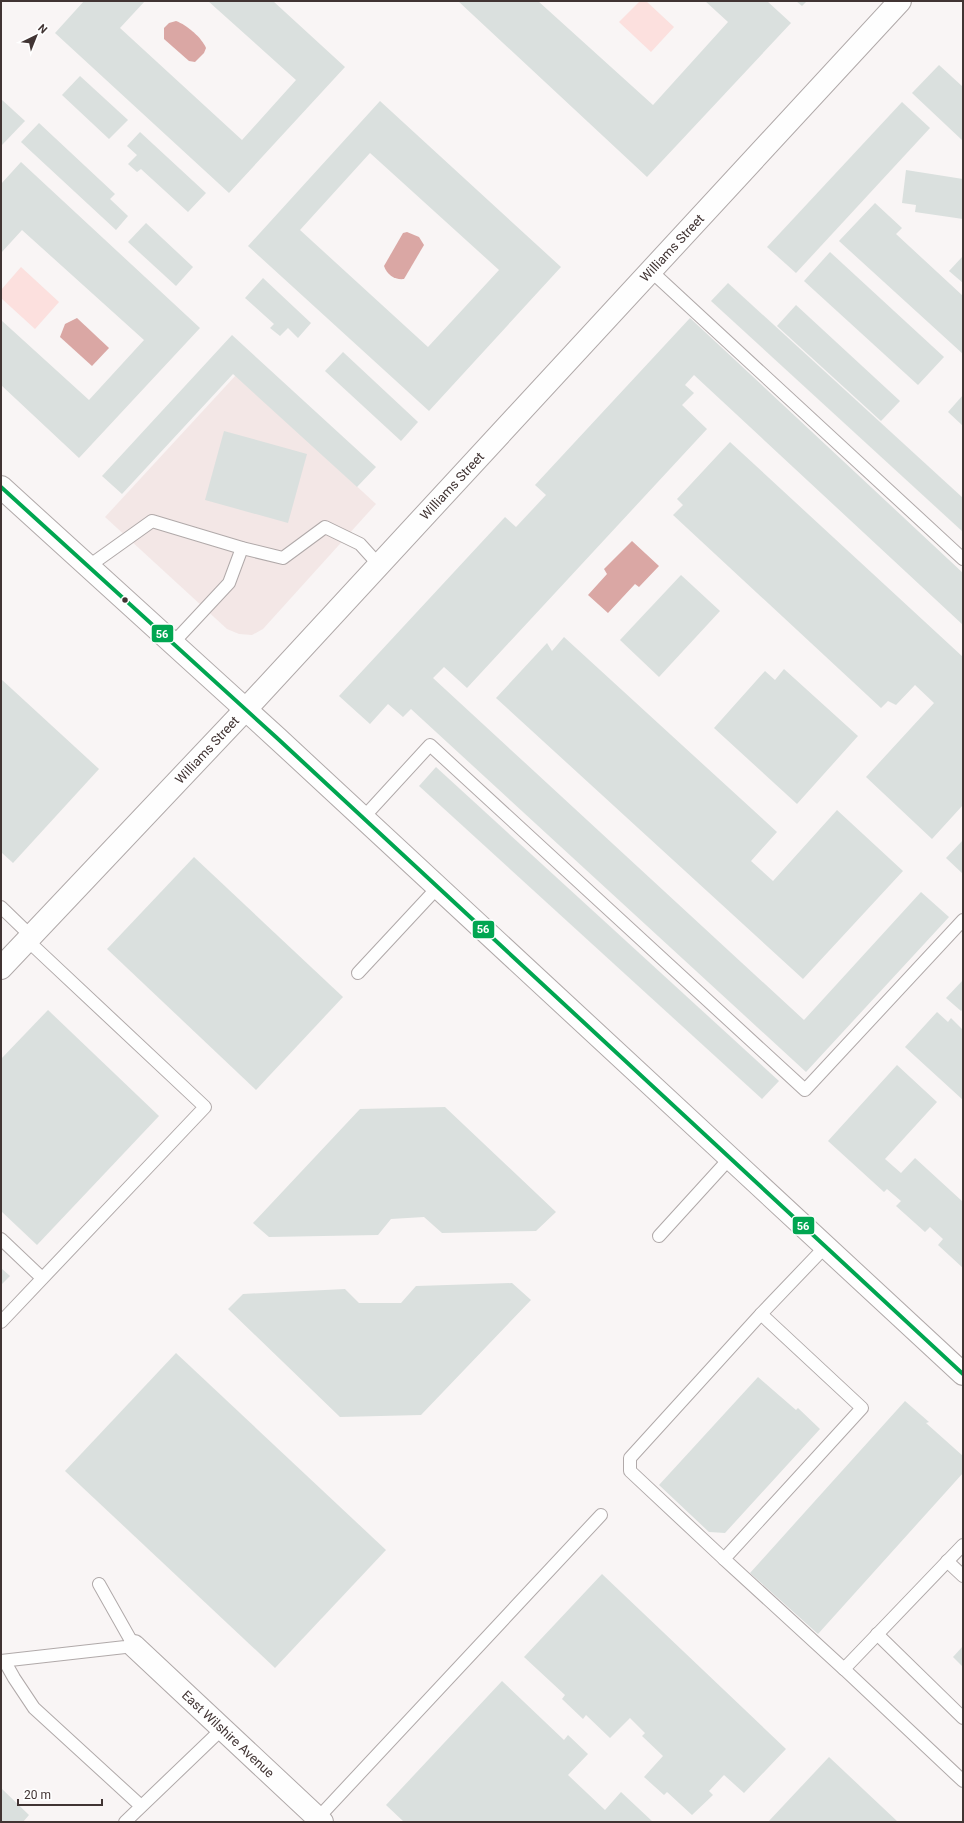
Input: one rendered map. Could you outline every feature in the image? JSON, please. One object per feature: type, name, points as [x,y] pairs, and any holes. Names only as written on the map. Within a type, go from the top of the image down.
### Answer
[{"type":"street","name":"Williams Street","points":[[1,968],[246,709],[900,1]]},
{"type":"street","points":[[1,487],[246,709],[730,1158],[961,1369]]},
{"type":"street","name":"East Wilshire Avenue","points":[[134,1646],[320,1820]]},
{"type":"lane","points":[[650,271],[963,559]]},
{"type":"lane","points":[[89,566],[152,521],[242,548],[283,558],[325,527],[360,544],[379,565]]},
{"type":"lane","points":[[173,643],[229,583],[242,548]]},
{"type":"lane","points":[[363,818],[430,745],[805,1090],[963,920]]},
{"type":"lane","points":[[358,973],[438,887]]},
{"type":"lane","points":[[1,907],[29,938],[205,1107],[1,1322]]},
{"type":"lane","points":[[659,1236],[730,1158]]},
{"type":"lane","points":[[1,1239],[42,1278]]},
{"type":"lane","points":[[826,1246],[630,1458],[630,1471],[963,1781]]},
{"type":"lane","points":[[724,1559],[862,1408],[762,1314]]},
{"type":"lane","points":[[320,1820],[601,1515]]},
{"type":"lane","points":[[844,1669],[963,1545]]},
{"type":"lane","points":[[947,1562],[963,1576]]},
{"type":"lane","points":[[99,1584],[134,1646],[3,1661],[34,1708],[142,1806]]},
{"type":"lane","points":[[877,1634],[963,1718]]},
{"type":"lane","points":[[125,1822],[222,1729]]},
{"type":"shaded area","points":[[640,1],[646,1],[674,27],[651,52],[619,22]]},
{"type":"shaded area","points":[[176,21],[194,32],[206,48],[204,53],[195,62],[189,61],[164,39],[164,28],[169,23]]},
{"type":"shaded area","points":[[407,232],[419,237],[424,245],[404,279],[398,279],[389,274],[384,266],[403,233]]},
{"type":"shaded area","points":[[21,267],[59,302],[35,329],[1,298],[1,290]]},
{"type":"shaded area","points":[[77,318],[109,348],[92,366],[60,337],[65,324]]},
{"type":"shaded area","points":[[236,375],[376,504],[263,629],[252,635],[239,634],[227,629],[105,517]]},
{"type":"shaded area","points":[[632,541],[659,566],[639,587],[635,584],[608,613],[588,595],[607,574],[604,569]]},
{"type":"building","points":[[84,1],[145,1],[120,28],[242,140],[296,80],[208,1],[273,1],[345,67],[229,193],[55,33]]},
{"type":"building","points":[[458,1],[538,1],[653,105],[728,22],[705,1],[767,1],[791,23],[647,177]]},
{"type":"building","points":[[796,1],[807,1],[802,6]]},
{"type":"building","points":[[939,65],[963,87],[963,141],[912,93]]},
{"type":"building","points":[[80,76],[128,120],[109,139],[62,95]]},
{"type":"building","points":[[1,99],[25,121],[1,146]]},
{"type":"building","points":[[380,101],[561,267],[429,411],[248,246]],"holes":[[[370,153],[499,270],[428,347],[300,230]]]},
{"type":"building","points":[[902,102],[930,128],[796,273],[767,247]]},
{"type":"building","points":[[39,123],[115,194],[110,199],[128,216],[116,230],[21,142]]},
{"type":"building","points":[[140,132],[206,193],[188,212],[141,169],[137,172],[128,164],[137,155],[127,146]]},
{"type":"building","points":[[21,162],[200,328],[79,458],[1,385],[1,320],[89,400],[144,340],[22,230],[1,253],[1,184]]},
{"type":"building","points":[[906,170],[963,179],[963,219],[915,212],[916,205],[902,203]]},
{"type":"building","points":[[875,203],[902,228],[896,234],[963,296],[963,354],[839,241]]},
{"type":"building","points":[[146,223],[193,267],[176,286],[128,242]]},
{"type":"building","points":[[830,252],[944,357],[918,385],[804,281]]},
{"type":"building","points":[[963,256],[963,283],[949,271]]},
{"type":"building","points":[[263,278],[311,323],[298,338],[288,328],[280,336],[270,328],[274,324],[245,298]]},
{"type":"building","points":[[728,283],[963,498],[963,532],[711,301]]},
{"type":"building","points":[[796,305],[900,401],[881,421],[777,326]]},
{"type":"building","points":[[690,318],[963,573],[963,625],[694,375],[685,385],[694,393],[682,405],[707,429],[467,688],[444,667],[433,678],[804,1020],[921,892],[949,917],[806,1072],[411,709],[403,717],[388,704],[370,724],[339,696],[505,517],[516,527],[546,495],[535,485]]},
{"type":"building","points":[[232,335],[376,467],[357,487],[233,374],[122,494],[102,476]]},
{"type":"building","points":[[343,352],[418,422],[401,441],[325,371]]},
{"type":"building","points":[[963,395],[963,426],[948,412]]},
{"type":"building","points":[[224,431],[307,454],[288,523],[205,500]]},
{"type":"building","points":[[730,442],[963,657],[963,805],[932,839],[866,777],[934,703],[915,685],[896,705],[888,701],[881,708],[673,515],[683,505],[677,499]]},
{"type":"building","points":[[681,575],[720,611],[659,677],[620,640]]},
{"type":"building","points":[[564,637],[777,832],[751,861],[773,881],[837,810],[903,871],[803,979],[496,698],[547,643],[552,651]]},
{"type":"building","points":[[784,669],[858,736],[797,804],[714,728],[765,671],[775,680]]},
{"type":"building","points":[[1,679],[99,769],[13,863],[1,852]]},
{"type":"building","points":[[436,767],[779,1081],[762,1099],[419,786]]},
{"type":"building","points":[[963,840],[963,874],[946,858]]},
{"type":"building","points":[[194,857],[343,997],[256,1090],[107,949]]},
{"type":"building","points":[[963,980],[963,1009],[961,1011],[946,998]]},
{"type":"building","points":[[48,1010],[159,1116],[37,1245],[1,1211],[1,1059]]},
{"type":"building","points":[[937,1012],[948,1022],[951,1018],[963,1030],[963,1100],[905,1047]]},
{"type":"building","points":[[897,1065],[937,1102],[885,1159],[901,1173],[915,1158],[963,1202],[963,1268],[938,1245],[943,1239],[930,1227],[925,1232],[896,1206],[901,1201],[887,1189],[884,1192],[828,1141]]},
{"type":"building","points":[[445,1107],[556,1212],[536,1231],[442,1233],[424,1217],[391,1219],[378,1235],[269,1237],[253,1223],[360,1109]]},
{"type":"building","points":[[1,1268],[10,1276],[1,1285]]},
{"type":"building","points":[[512,1283],[531,1300],[421,1415],[340,1417],[228,1309],[243,1294],[345,1289],[359,1303],[401,1303],[416,1286]]},
{"type":"building","points":[[176,1353],[386,1550],[275,1668],[65,1471]]},
{"type":"building","points":[[758,1377],[796,1410],[798,1408],[820,1429],[725,1533],[709,1532],[659,1485]]},
{"type":"building","points":[[905,1401],[929,1422],[926,1423],[963,1456],[963,1473],[818,1634],[750,1573]]},
{"type":"building","points":[[602,1574],[786,1749],[744,1793],[724,1775],[709,1791],[713,1795],[692,1815],[667,1792],[664,1795],[644,1777],[663,1756],[642,1736],[645,1733],[630,1718],[610,1738],[586,1715],[583,1719],[562,1699],[565,1695],[524,1657]]},
{"type":"building","points":[[963,1646],[963,1667],[953,1657]]},
{"type":"building","points":[[502,1681],[564,1740],[568,1735],[588,1754],[568,1775],[605,1810],[621,1792],[653,1822],[404,1822],[386,1805]]},
{"type":"building","points":[[829,1757],[898,1822],[768,1822]]},
{"type":"building","points":[[1,1788],[29,1815],[23,1822],[1,1822]]},
{"type":"transit line","name":"56","points":[[1,487],[277,738],[963,1374]]}]
